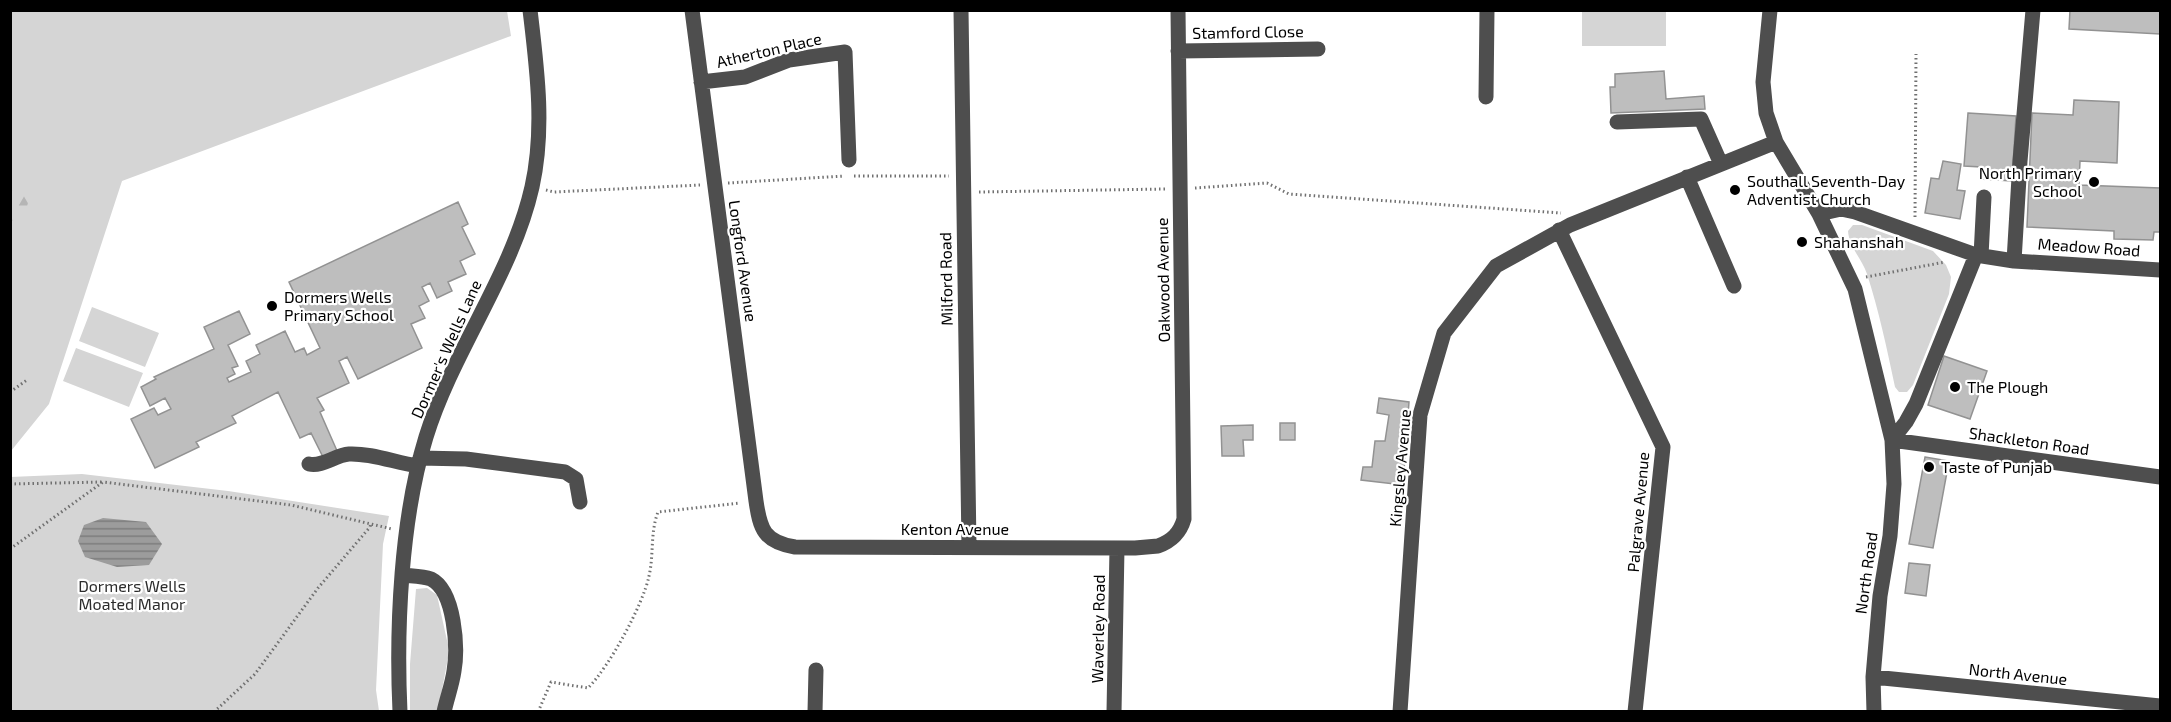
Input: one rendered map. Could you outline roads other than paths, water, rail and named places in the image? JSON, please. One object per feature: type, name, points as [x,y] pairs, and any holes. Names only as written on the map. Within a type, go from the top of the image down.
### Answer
[{"type":"street","name":"Dormer's Wells Lane","points":[[400,711],[399,629],[403,575],[419,462],[446,384],[514,242],[532,186],[539,116],[530,10]]},
{"type":"street","name":"Longford Avenue","points":[[692,10],[758,517]]},
{"type":"street","name":"Milford Road","points":[[961,10],[969,547]]},
{"type":"street","name":"Oakwood Avenue","points":[[1167,543],[1182,527],[1186,509],[1178,10]]},
{"type":"street","points":[[1486,97],[1487,10]]},
{"type":"street","name":"North Road","points":[[1770,10],[1763,82],[1766,113],[1776,142],[1819,214],[1851,280],[1862,310],[1892,440],[1894,484],[1890,536],[1880,596],[1873,677],[1874,711]]},
{"type":"street","points":[[1819,214],[1841,209],[1979,256],[2014,261],[2033,10]]},
{"type":"street","name":"Stamford Close","points":[[1178,51],[1318,50]]},
{"type":"street","name":"Atherton Place","points":[[701,82],[745,77],[789,60],[845,52],[849,159]]},
{"type":"street","points":[[1617,122],[1701,119],[1721,164]]},
{"type":"street","name":"Kingsley Avenue","points":[[1400,711],[1420,415],[1444,333],[1496,266],[1564,227],[1776,142]]},
{"type":"street","points":[[1687,177],[1734,286]]},
{"type":"street","points":[[1892,440],[1916,404],[1979,256],[1984,197]]},
{"type":"street","name":"Palgrave Avenue","points":[[1564,227],[1663,447],[1635,711]]},
{"type":"street","name":"Meadow Road","points":[[2014,261],[2160,270]]},
{"type":"street","name":"Shackleton Road","points":[[1892,440],[2160,477]]},
{"type":"street","points":[[309,464],[320,464],[348,454],[419,462],[466,459],[565,472],[576,480],[580,502]]},
{"type":"street","name":"Kenton Avenue","points":[[758,517],[765,534],[771,540],[795,547],[1117,548],[1149,547],[1167,543]]},
{"type":"street","name":"Waverley Road","points":[[1114,711],[1117,548]]},
{"type":"street","points":[[403,575],[424,578],[436,583],[444,594],[451,614],[455,662],[444,711]]},
{"type":"street","points":[[815,711],[816,670]]},
{"type":"street","name":"North Avenue","points":[[1873,677],[2160,706]]},
{"type":"place","name":"North Primary School","points":[[2094,182]]},
{"type":"place","name":"Southall Seventh-Day Adventist Church","points":[[1735,190]]},
{"type":"place","name":"Shahanshah","points":[[1802,242]]},
{"type":"place","name":"Dormers Wells Primary School","points":[[272,306]]},
{"type":"place","name":"The Plough","points":[[1955,387]]},
{"type":"place","name":"Taste of Punjab","points":[[1929,467]]},
{"type":"park label","name":"Dormers Wells Moated Manor","points":[[132,595]]}]
